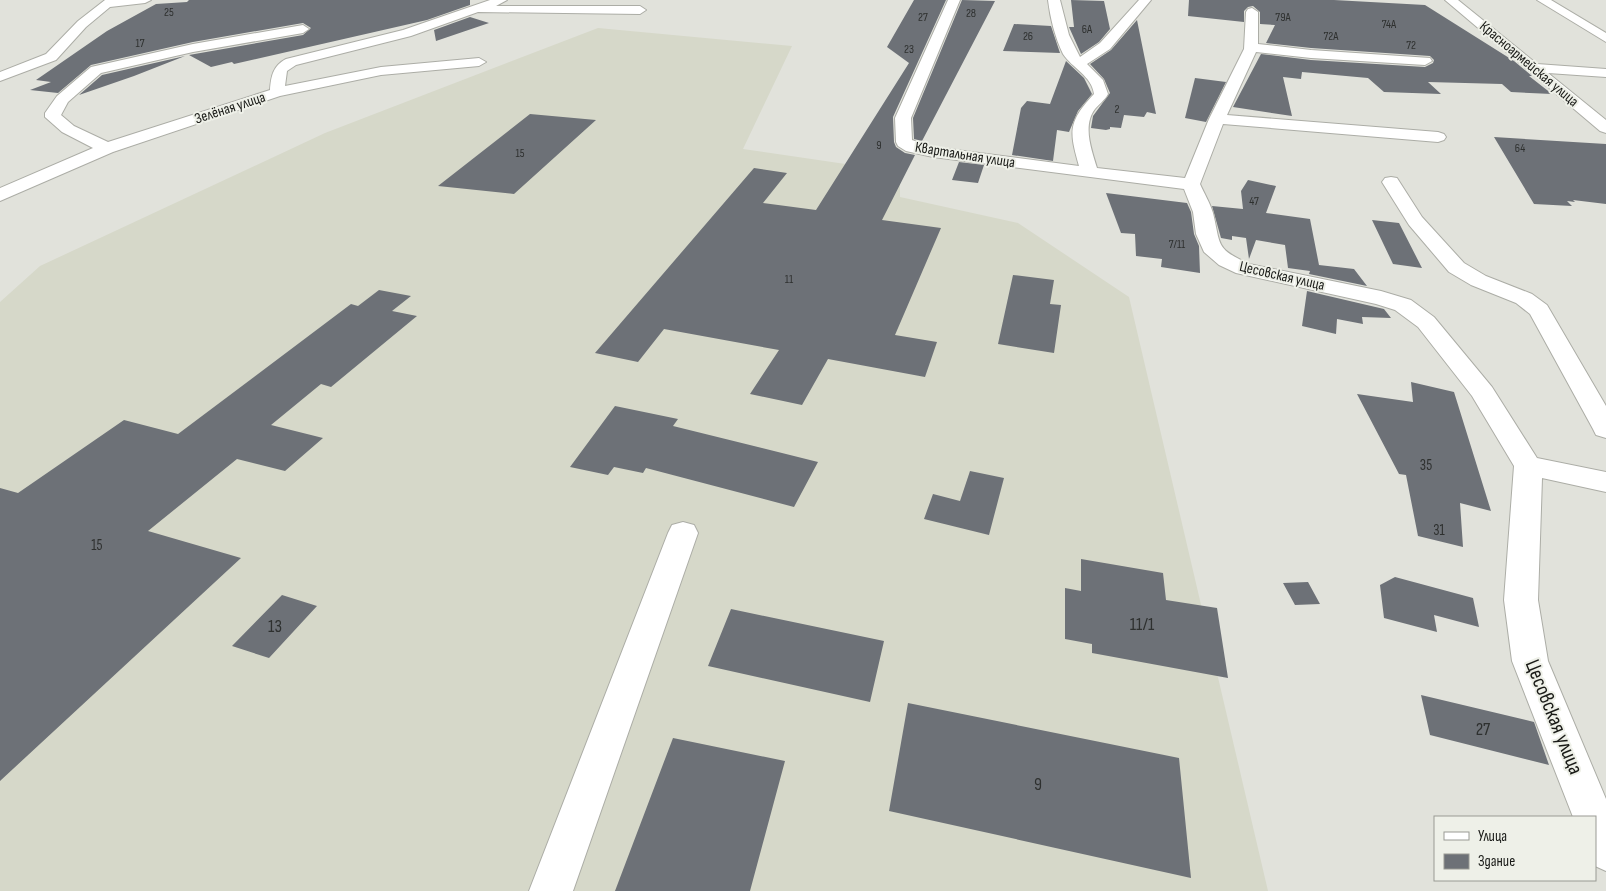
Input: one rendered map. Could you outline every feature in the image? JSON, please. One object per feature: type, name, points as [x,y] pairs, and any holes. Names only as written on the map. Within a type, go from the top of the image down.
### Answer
[{"type":"street","points":[[0,77],[51,57],[82,24],[110,2],[145,0]]},
{"type":"street","name":"Зелёная улица","points":[[0,195],[107,148],[277,92],[278,73],[282,67],[291,62],[407,32],[501,0]]},
{"type":"street","name":"Квартальная улица","points":[[954,0],[902,118],[904,142],[912,148],[933,152],[1090,173]]},
{"type":"street","points":[[1054,0],[1069,50],[1078,64],[1096,79],[1101,88],[1102,94],[1087,110],[1080,128],[1080,139],[1090,173],[1191,184],[1217,119],[1251,46],[1252,12]]},
{"type":"street","points":[[1078,64],[1105,46],[1145,0]]},
{"type":"street","name":"Красноармейская улица","points":[[1451,0],[1606,128]]},
{"type":"street","points":[[1544,0],[1606,38]]},
{"type":"street","points":[[474,9],[640,10]]},
{"type":"street","points":[[107,148],[68,129],[53,117],[53,113],[62,99],[96,70],[193,48],[303,28]]},
{"type":"street","points":[[1251,46],[1311,54],[1424,61]]},
{"type":"street","points":[[51,57],[96,70]]},
{"type":"street","points":[[277,92],[381,71],[479,62]]},
{"type":"street","points":[[1533,68],[1606,73]]},
{"type":"street","points":[[1217,119],[1438,136]]},
{"type":"street","points":[[1391,182],[1418,227],[1462,272],[1516,296],[1534,305],[1539,310],[1606,429]]},
{"type":"street","name":"Цесовская улица","points":[[1191,184],[1203,212],[1206,234],[1214,252],[1226,261],[1253,272],[1381,298],[1403,305],[1420,316],[1483,393],[1528,466],[1522,600],[1530,661],[1593,816]]},
{"type":"street","points":[[1528,466],[1606,482]]},
{"type":"street","points":[[552,891],[683,532]]},
{"type":"street","name":"Цесовская улица","points":[[1596,824],[1606,850]]},
{"type":"shaded area","points":[[598,28],[792,46],[743,149],[900,172],[900,197],[1018,223],[1129,297],[1268,891],[0,891],[0,302],[40,266],[325,133]]},
{"type":"building","points":[[189,0],[470,0],[470,5],[427,20],[234,64],[232,62],[211,67],[189,55],[303,35],[311,28],[303,23],[193,42],[91,65],[58,93],[30,90],[51,82],[36,80],[107,31],[156,4],[187,2]]},
{"type":"building","points":[[914,0],[946,0],[893,117],[896,147],[905,153],[915,155],[882,220],[941,228],[895,335],[937,342],[925,377],[828,359],[802,405],[750,394],[779,350],[664,329],[638,362],[595,353],[754,168],[787,173],[763,203],[816,210],[909,63],[887,47]]},
{"type":"building","points":[[962,0],[995,1],[922,141],[914,139],[913,118]]},
{"type":"building","points":[[1071,0],[1104,1],[1110,29],[1099,42],[1081,54],[1069,27],[1074,27]]},
{"type":"building","points":[[1189,0],[1334,0],[1425,5],[1514,61],[1552,94],[1511,92],[1502,84],[1428,82],[1441,94],[1384,92],[1368,78],[1302,72],[1301,79],[1283,77],[1292,116],[1233,107],[1261,54],[1311,60],[1425,67],[1433,63],[1434,60],[1430,56],[1266,43],[1275,25],[1260,24],[1260,12],[1253,6],[1248,7],[1244,11],[1244,22],[1188,16]]},
{"type":"building","points":[[470,17],[489,23],[436,41],[434,30]]},
{"type":"building","points":[[1137,20],[1156,114],[1147,112],[1144,117],[1124,115],[1121,128],[1110,127],[1110,129],[1106,130],[1091,128],[1093,116],[1110,93],[1104,79],[1090,64],[1111,50]]},
{"type":"building","points":[[1014,24],[1051,26],[1060,53],[1003,51]]},
{"type":"building","points":[[185,56],[134,76],[79,95],[102,75]]},
{"type":"building","points":[[1066,61],[1084,78],[1092,94],[1078,111],[1069,132],[1057,130],[1053,161],[1012,155],[1021,108],[1027,101],[1050,104]]},
{"type":"building","points":[[1195,78],[1226,82],[1206,122],[1185,118]]},
{"type":"building","points":[[530,114],[596,120],[514,194],[438,186]]},
{"type":"building","points":[[1494,137],[1606,144],[1606,204],[1573,200],[1575,202],[1567,201],[1572,206],[1534,204]]},
{"type":"building","points":[[959,162],[984,165],[978,183],[952,180]]},
{"type":"building","points":[[1248,180],[1276,186],[1266,213],[1310,219],[1319,265],[1354,269],[1367,286],[1309,274],[1310,271],[1288,268],[1285,245],[1256,240],[1249,259],[1246,238],[1232,236],[1232,240],[1221,238],[1212,206],[1243,209],[1241,191]]},
{"type":"building","points":[[1106,193],[1187,203],[1191,212],[1194,234],[1199,246],[1200,273],[1161,267],[1162,259],[1136,256],[1135,234],[1121,233]]},
{"type":"building","points":[[1372,220],[1399,223],[1422,268],[1393,264]]},
{"type":"building","points":[[1013,275],[1054,280],[1050,304],[1061,305],[1054,353],[998,344]]},
{"type":"building","points":[[379,290],[411,296],[392,311],[417,316],[331,387],[321,384],[271,425],[323,438],[285,471],[237,459],[148,531],[241,558],[0,781],[0,488],[18,493],[124,420],[178,434],[351,304],[358,306]]},
{"type":"building","points":[[1307,291],[1384,309],[1391,318],[1362,317],[1363,324],[1337,319],[1336,334],[1302,326]]},
{"type":"building","points":[[1411,382],[1454,392],[1491,511],[1460,503],[1463,547],[1418,536],[1406,475],[1399,474],[1357,394],[1413,402]]},
{"type":"building","points":[[615,406],[678,419],[673,426],[818,462],[794,507],[646,468],[643,473],[614,467],[608,475],[570,467]]},
{"type":"building","points":[[970,471],[1004,478],[989,535],[924,519],[933,494],[960,501]]},
{"type":"building","points":[[1081,559],[1163,573],[1166,600],[1217,608],[1228,678],[1092,653],[1092,644],[1065,639],[1065,588],[1081,591]]},
{"type":"building","points":[[1395,577],[1473,598],[1479,627],[1434,615],[1437,632],[1384,618],[1380,585]]},
{"type":"building","points":[[1308,582],[1320,604],[1295,605],[1283,583]]},
{"type":"building","points":[[282,595],[317,606],[269,658],[232,646]]},
{"type":"building","points":[[731,609],[884,641],[870,702],[708,666]]},
{"type":"building","points":[[1421,695],[1534,722],[1549,765],[1430,735]]},
{"type":"building","points":[[908,703],[1179,758],[1191,878],[889,811]]},
{"type":"building","points":[[673,738],[785,761],[750,891],[615,891]]}]
